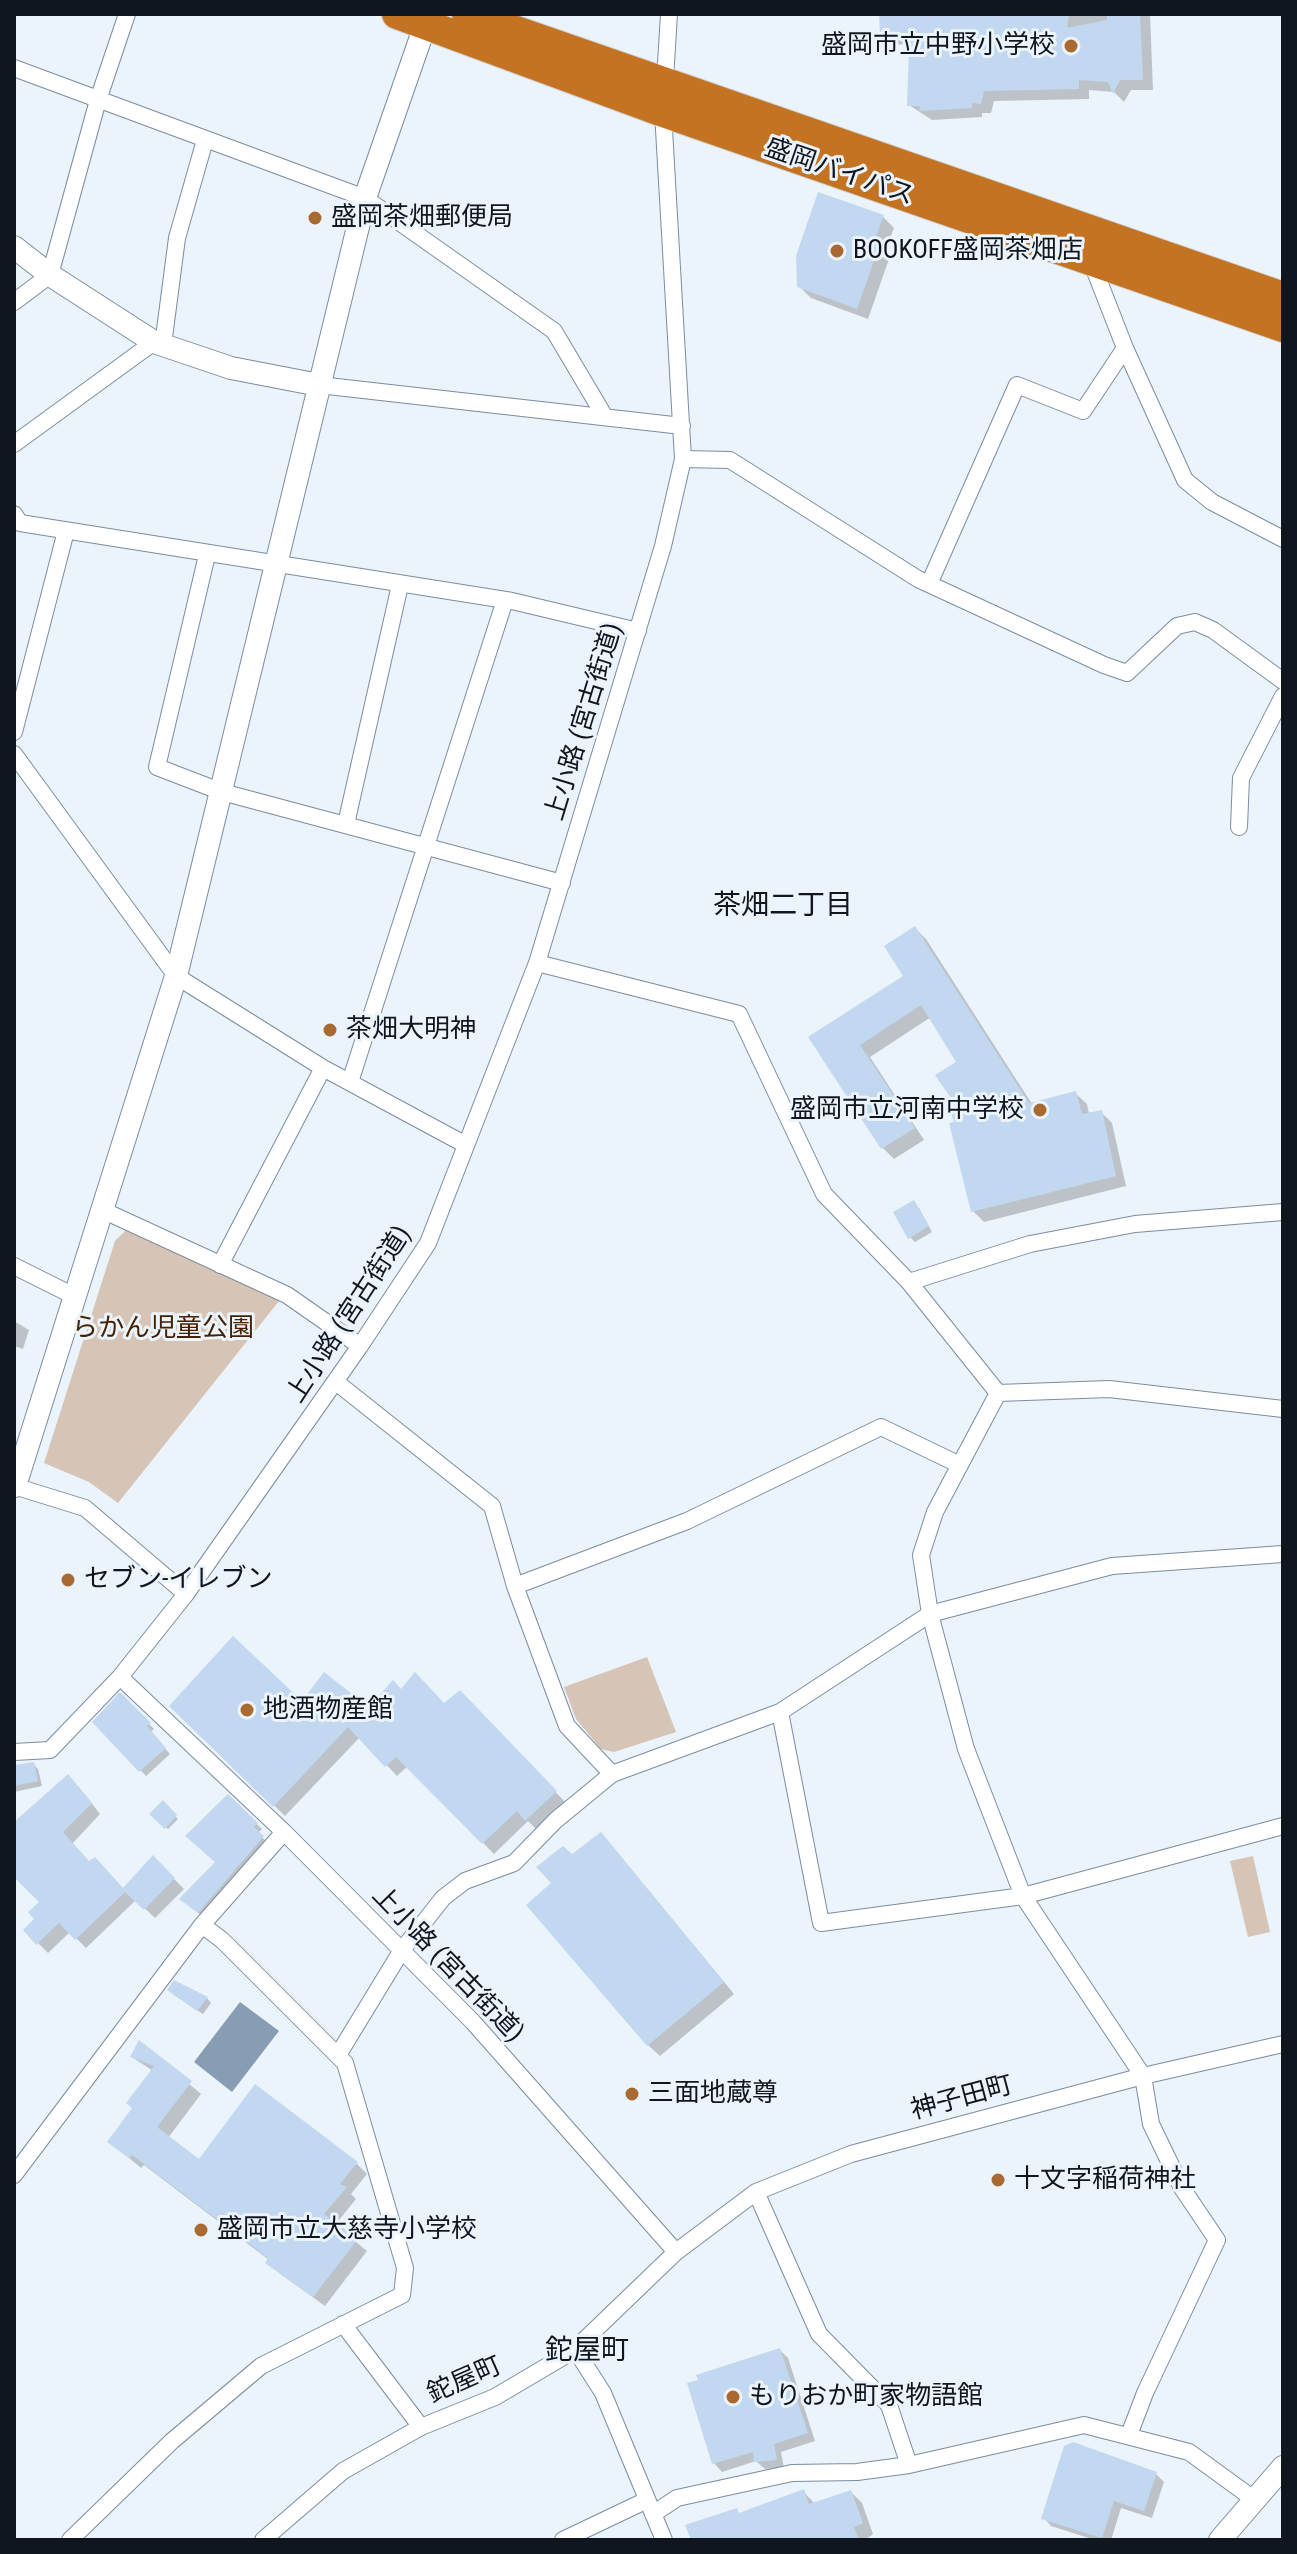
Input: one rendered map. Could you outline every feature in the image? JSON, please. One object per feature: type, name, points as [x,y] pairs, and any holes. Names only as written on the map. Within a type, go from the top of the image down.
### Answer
[{"type":"highway","name":"盛岡バイパス","points":[[397,14],[427,19],[663,112],[1283,327]]},
{"type":"highway","name":"盛岡バイパス","points":[[467,14],[1283,297]]},
{"type":"street","points":[[14,302],[50,275],[98,100],[127,14]]},
{"type":"street","name":"上小路 (宮古街道)","points":[[669,14],[663,112],[683,459],[663,546],[537,963],[428,1243],[336,1382],[186,1594],[120,1677],[284,1832],[473,2022],[676,2252]]},
{"type":"street","points":[[186,1594],[85,1508],[14,1486],[72,1295],[176,976],[278,567],[365,198],[427,19]]},
{"type":"street","points":[[14,68],[365,198],[554,331],[605,417]]},
{"type":"street","points":[[14,444],[159,343],[177,238],[205,140]]},
{"type":"street","points":[[14,247],[50,275],[159,343],[231,368],[319,385],[682,426]]},
{"type":"street","points":[[1091,260],[1125,348],[1185,480],[1212,502],[1283,539]]},
{"type":"street","points":[[929,584],[1017,385],[1083,411],[1125,348]]},
{"type":"street","points":[[683,459],[730,460],[929,584],[1127,673],[1177,626],[1195,622],[1213,630],[1283,681]]},
{"type":"street","points":[[14,514],[20,523],[278,567],[505,600],[638,631]]},
{"type":"street","points":[[14,732],[66,531]]},
{"type":"street","points":[[207,555],[157,767],[222,792],[562,883]]},
{"type":"street","points":[[346,824],[400,585]]},
{"type":"street","points":[[350,1082],[505,600]]},
{"type":"street","points":[[1239,827],[1241,778],[1283,696]]},
{"type":"street","points":[[14,754],[176,976],[323,1068],[466,1145]]},
{"type":"street","points":[[537,963],[739,1014],[824,1194],[909,1282],[998,1393]]},
{"type":"street","points":[[220,1265],[323,1068]]},
{"type":"street","points":[[100,1209],[287,1295],[360,1346]]},
{"type":"street","points":[[909,1282],[1030,1244],[1105,1229],[1283,1212]]},
{"type":"street","points":[[14,1266],[72,1295]]},
{"type":"street","points":[[336,1382],[492,1506],[515,1586],[567,1726],[612,1774]]},
{"type":"street","points":[[998,1393],[1109,1389],[1283,1409]]},
{"type":"street","points":[[998,1393],[935,1512],[921,1555],[930,1614],[966,1749],[1023,1896],[1143,2076],[1151,2124],[1182,2188],[1217,2240],[1145,2393],[1129,2435]]},
{"type":"street","points":[[515,1586],[687,1521],[881,1427],[960,1465]]},
{"type":"street","points":[[338,2055],[402,1950],[443,1898],[465,1881],[514,1863],[556,1820],[612,1774],[780,1712],[930,1614],[1112,1566],[1283,1554]]},
{"type":"street","points":[[14,1752],[50,1750],[120,1677]]},
{"type":"street","points":[[780,1712],[821,1923],[1023,1896],[1283,1826]]},
{"type":"street","points":[[16,2165],[202,1925],[284,1832]]},
{"type":"street","points":[[70,2540],[172,2441],[261,2366],[402,2295],[405,2268],[345,2063],[222,1940],[202,1925]]},
{"type":"street","name":"神子田町","points":[[676,2252],[756,2192],[851,2154],[1143,2076],[1283,2044]]},
{"type":"street","points":[[756,2192],[819,2334],[889,2405],[909,2465]]},
{"type":"street","name":"鉈屋町","points":[[263,2540],[343,2471],[421,2427],[495,2397],[575,2349],[676,2252]]},
{"type":"street","points":[[343,2324],[421,2427]]},
{"type":"street","points":[[575,2349],[603,2393],[664,2540]]},
{"type":"street","points":[[563,2540],[677,2498],[792,2473],[857,2472],[909,2465],[1084,2425],[1189,2452],[1255,2500]]},
{"type":"street","points":[[1220,2540],[1283,2467]]},
{"type":"green space","name":"らかん児童公園","points":[[127,1229],[279,1301],[118,1503],[89,1482],[44,1463],[115,1241]]},
{"type":"green space","points":[[647,1657],[676,1732],[614,1752],[601,1749],[576,1719],[564,1687]]},
{"type":"green space","points":[[1253,1856],[1270,1932],[1248,1937],[1230,1861]]},
{"type":"water","points":[[240,2002],[279,2031],[232,2092],[194,2062]]},
{"type":"building","points":[[879,14],[1069,14],[1067,28],[1107,20],[1107,14],[1140,14],[1143,80],[1120,80],[1113,94],[1108,82],[1079,80],[1079,89],[984,91],[981,104],[972,103],[972,108],[919,111],[920,106],[907,106],[909,48],[905,48],[905,34],[880,35]]},
{"type":"building","name":"BOOKOFF盛岡茶畑店","points":[[818,192],[884,215],[873,244],[879,246],[857,309],[797,287],[796,256]]},
{"type":"building","points":[[915,926],[1029,1103],[1076,1091],[1082,1114],[1102,1110],[1116,1176],[971,1212],[949,1123],[954,1122],[949,1108],[955,1104],[935,1075],[956,1062],[921,1005],[860,1045],[915,1128],[881,1149],[808,1037],[903,976],[884,946]]},
{"type":"building","points":[[914,1200],[929,1226],[908,1239],[893,1212]]},
{"type":"building","points":[[233,1636],[302,1701],[324,1672],[369,1707],[393,1680],[401,1689],[415,1672],[444,1703],[460,1690],[557,1791],[525,1821],[517,1811],[482,1844],[396,1757],[385,1767],[348,1727],[273,1807],[169,1706]]},
{"type":"building","points":[[120,1692],[151,1723],[147,1726],[166,1748],[139,1772],[92,1722]]},
{"type":"building","points":[[34,1762],[38,1781],[14,1786],[14,1765]]},
{"type":"building","points":[[68,1774],[92,1803],[63,1832],[89,1861],[95,1857],[123,1888],[153,1855],[175,1878],[144,1910],[125,1892],[75,1940],[59,1923],[36,1945],[23,1930],[34,1919],[28,1912],[39,1902],[14,1877],[14,1822]]},
{"type":"building","points":[[228,1794],[258,1823],[254,1827],[264,1836],[198,1913],[179,1899],[215,1862],[185,1836]]},
{"type":"building","points":[[163,1800],[177,1815],[165,1829],[149,1814]]},
{"type":"building","points":[[601,1832],[724,1982],[647,2046],[526,1905],[551,1883],[536,1867],[563,1846],[572,1854]]},
{"type":"building","points":[[174,1980],[208,1997],[197,2011],[167,1990]]},
{"type":"building","points":[[139,2040],[192,2081],[157,2127],[199,2159],[255,2084],[358,2162],[340,2184],[347,2187],[324,2214],[358,2239],[313,2297],[265,2263],[268,2258],[132,2155],[129,2158],[107,2142],[132,2108],[126,2103],[154,2066],[130,2057]]},
{"type":"building","points":[[780,2348],[808,2433],[774,2444],[777,2460],[754,2462],[753,2452],[712,2464],[687,2383],[698,2380],[696,2375]]},
{"type":"building","points":[[1073,2442],[1157,2472],[1144,2511],[1114,2501],[1102,2538],[1041,2519],[1064,2446]]},
{"type":"building","points":[[804,2489],[809,2504],[851,2490],[863,2523],[854,2527],[859,2540],[691,2540],[685,2525],[737,2508],[739,2513]]},
{"type":"place","name":"盛岡市立中野小学校","points":[[1071,46]]},
{"type":"place","name":"盛岡茶畑郵便局","points":[[315,218]]},
{"type":"place","name":"BOOKOFF盛岡茶畑店","points":[[837,251]]},
{"type":"place","name":"茶畑大明神","points":[[330,1030]]},
{"type":"place","name":"盛岡市立河南中学校","points":[[1040,1110]]},
{"type":"place","name":"セブン-イレブン","points":[[68,1580]]},
{"type":"place","name":"地酒物産館","points":[[247,1710]]},
{"type":"place","name":"三面地蔵尊","points":[[632,2094]]},
{"type":"place","name":"十文字稲荷神社","points":[[998,2180]]},
{"type":"place","name":"盛岡市立大慈寺小学校","points":[[201,2230]]},
{"type":"place","name":"もりおか町家物語館","points":[[733,2397]]},
{"type":"district","name":"茶畑二丁目","points":[[783,907]]},
{"type":"district","name":"鉈屋町","points":[[587,2352]]}]
